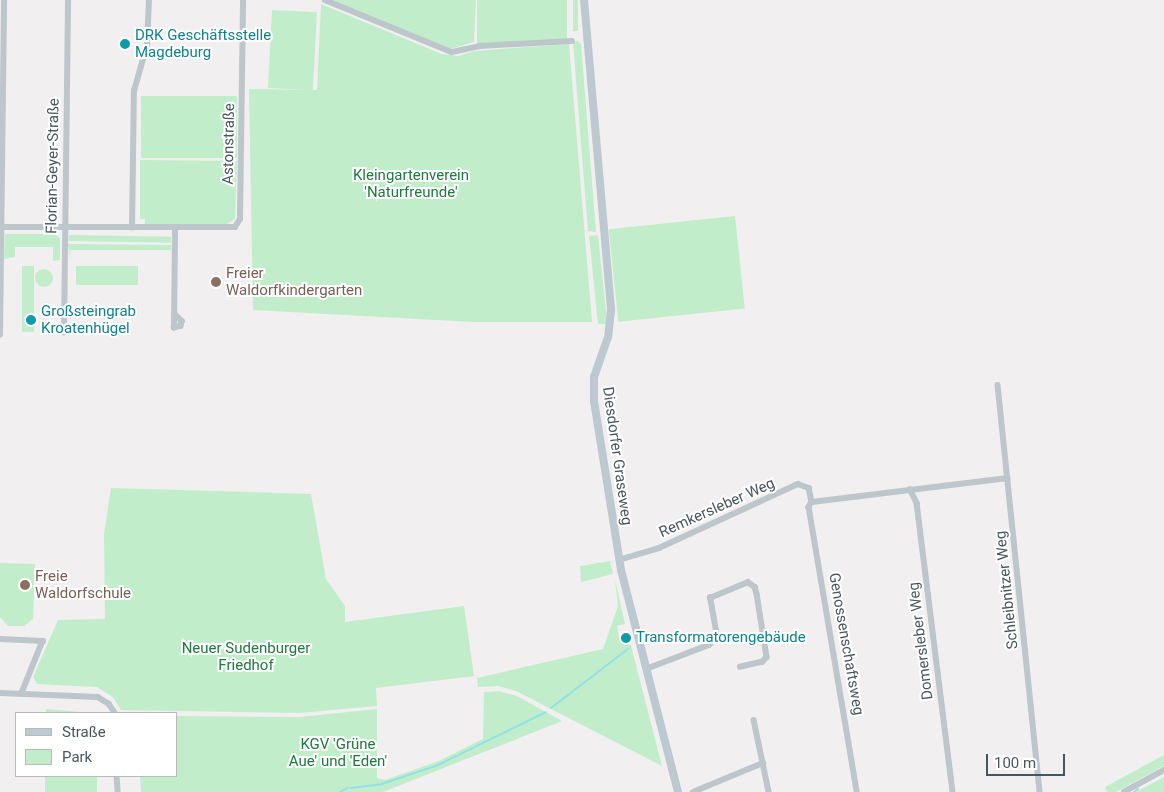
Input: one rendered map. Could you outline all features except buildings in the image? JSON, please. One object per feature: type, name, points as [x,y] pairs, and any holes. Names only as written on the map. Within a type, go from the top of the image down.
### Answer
[{"type":"main road","name":"Diesdorfer Graseweg","points":[[584,0],[611,310],[608,337],[595,372],[593,395],[619,560],[678,792]]},
{"type":"street","points":[[0,335],[4,0]]},
{"type":"street","name":"Florian-Geyer-Straße","points":[[64,333],[68,0]]},
{"type":"street","points":[[132,228],[134,91],[147,45],[149,0]]},
{"type":"street","name":"Astonstraße","points":[[0,227],[230,229],[240,220],[243,0]]},
{"type":"street","points":[[325,0],[452,52],[480,46],[572,41]]},
{"type":"street","points":[[175,229],[175,314]]},
{"type":"street","name":"Schleibnitzer Weg","points":[[998,385],[1040,792]]},
{"type":"street","points":[[812,502],[1008,478]]},
{"type":"street","name":"Remkersleber Weg","points":[[619,560],[659,548],[798,484],[809,488],[812,502]]},
{"type":"street","name":"Domersleber Weg","points":[[910,489],[917,503],[953,792]]},
{"type":"street","name":"Genossenschaftsweg","points":[[812,502],[810,507],[857,792]]},
{"type":"street","points":[[646,669],[709,645],[715,639],[716,631],[710,598],[748,582],[755,587],[757,594],[767,657],[763,662],[741,667]]},
{"type":"street","points":[[0,639],[43,641],[22,693]]},
{"type":"street","points":[[0,693],[98,697],[108,702],[113,712]]},
{"type":"street","points":[[754,720],[769,792]]},
{"type":"street","points":[[694,792],[763,763]]},
{"type":"street","points":[[1124,792],[1164,770]]},
{"type":"street","points":[[117,777],[118,792]]},
{"type":"green space","points":[[332,0],[476,0],[474,42],[450,49]]},
{"type":"green space","points":[[477,0],[567,0],[567,44],[477,44]]},
{"type":"green space","points":[[573,0],[578,0],[578,31],[573,31]]},
{"type":"green space","name":"Kleingartenverein 'Naturfreunde'","points":[[321,4],[442,54],[458,56],[474,51],[569,44],[592,322],[473,322],[253,310],[249,89],[317,90]]},
{"type":"green space","points":[[272,10],[317,12],[313,90],[268,88]]},
{"type":"green space","points":[[578,41],[581,44],[596,232],[588,231],[573,42]]},
{"type":"green space","points":[[141,96],[237,96],[237,158],[141,158]]},
{"type":"green space","points":[[140,160],[237,161],[235,219],[225,225],[145,224],[145,219],[140,219]]},
{"type":"green space","points":[[735,216],[745,308],[618,322],[609,229]]},
{"type":"green space","points":[[5,234],[56,234],[60,239],[60,260],[53,261],[53,247],[15,247],[15,257],[4,259]]},
{"type":"green space","points":[[69,235],[171,237],[171,243],[69,241]]},
{"type":"green space","points":[[598,235],[606,324],[598,324],[589,236]]},
{"type":"green space","points":[[68,244],[171,245],[171,250],[70,250],[71,262]]},
{"type":"green space","points":[[22,266],[34,266],[34,332],[22,332]]},
{"type":"green space","points":[[76,266],[138,266],[138,285],[76,285]]},
{"type":"green space","points":[[44,269],[50,272],[53,278],[50,284],[44,287],[38,284],[35,278],[38,272]]},
{"type":"green space","name":"Neuer Sudenburger Friedhof","points":[[111,488],[311,494],[326,579],[345,606],[345,622],[464,606],[474,676],[376,688],[377,706],[300,713],[121,710],[113,697],[97,687],[37,684],[33,677],[58,620],[105,619],[104,534]]},
{"type":"green space","points":[[610,561],[613,574],[581,582],[580,566]]},
{"type":"green space","points":[[0,563],[35,564],[33,619],[24,626],[8,626],[0,617]]},
{"type":"green space","points":[[615,580],[625,624],[617,626],[620,643],[630,642],[662,766],[516,691],[498,686],[478,687],[477,678],[603,649],[618,606]]},
{"type":"green space","name":"KGV 'Grüne Aue' und 'Eden'","points":[[499,691],[517,696],[562,721],[383,792],[141,792],[140,777],[178,777],[178,716],[300,717],[377,709],[377,778],[385,780],[439,761],[483,739],[484,692]]},
{"type":"green space","points":[[46,709],[82,712],[46,712]]},
{"type":"green space","points":[[1164,755],[1164,766],[1116,792],[1107,792],[1105,787]]},
{"type":"green space","points":[[45,777],[97,777],[97,792],[45,792]]},
{"type":"green space","points":[[1164,777],[1164,792],[1136,792]]},
{"type":"waterway","points":[[551,708],[628,649]]},
{"type":"waterway","points":[[351,788],[382,784],[438,765],[546,712]]},
{"type":"waterway","points":[[340,792],[348,788]]},
{"type":"waterway","points":[[1134,792],[1138,789]]},
{"type":"place","name":"DRK Geschäftsstelle Magdeburg","points":[[125,44]]},
{"type":"place","name":"Freier Waldorfkindergarten","points":[[216,282]]},
{"type":"place","name":"Großsteingrab Kroatenhügel","points":[[31,320]]},
{"type":"place","name":"Freie Waldorfschule","points":[[25,585]]},
{"type":"place","name":"Transformatorengebäude","points":[[626,638]]}]
